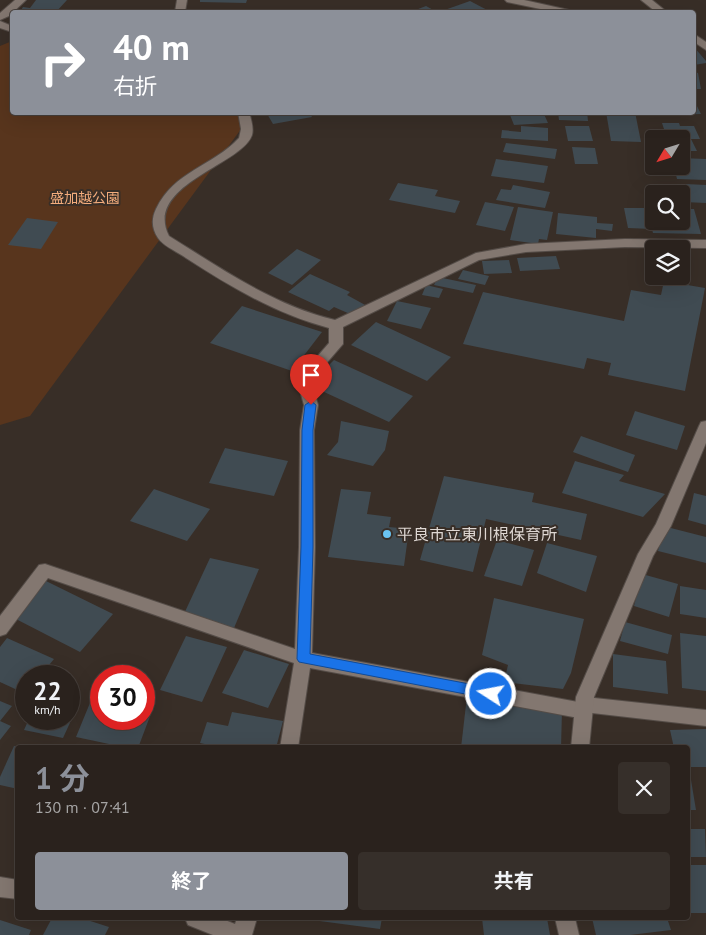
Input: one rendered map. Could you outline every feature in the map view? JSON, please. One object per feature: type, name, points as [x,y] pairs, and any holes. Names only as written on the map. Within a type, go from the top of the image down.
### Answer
[{"type":"street","points":[[10,10],[21,0]]},
{"type":"street","points":[[510,0],[557,10]]},
{"type":"street","points":[[646,0],[659,10]]},
{"type":"street","points":[[696,39],[706,47]]},
{"type":"street","points":[[244,115],[247,121],[246,137],[237,146],[188,178],[170,196],[161,211],[158,227],[164,238],[241,286],[281,307],[320,322],[336,325],[476,257],[526,248],[625,243],[706,244]]},
{"type":"street","points":[[290,745],[304,659],[308,430],[311,405],[304,380],[336,344],[336,325]]},
{"type":"street","points":[[580,745],[586,698],[646,554],[663,526],[706,426]]},
{"type":"street","points":[[0,629],[45,570],[304,659],[584,708],[706,718]]},
{"type":"street","points":[[0,887],[15,890]]},
{"type":"street","points":[[200,920],[241,935],[246,920]]},
{"type":"street","points":[[565,920],[568,935]]},
{"type":"green space","name":"盛加越公園","points":[[10,42],[10,115],[240,115],[247,121],[30,416],[0,425],[0,46]]},
{"type":"building","points":[[36,0],[67,0],[58,10],[21,10],[23,7],[30,8]]},
{"type":"building","points":[[200,0],[247,0],[246,3],[200,2]]},
{"type":"building","points":[[470,1],[487,10],[445,10]]},
{"type":"building","points":[[426,6],[433,10],[416,10]]},
{"type":"building","points":[[696,49],[706,61],[706,63],[696,65]]},
{"type":"building","points":[[696,72],[698,73],[701,89],[696,89]]},
{"type":"building","points":[[696,104],[701,114],[696,114]]},
{"type":"building","points":[[268,115],[311,115],[312,117],[273,124]]},
{"type":"building","points":[[510,115],[544,115],[548,123],[514,125]]},
{"type":"building","points":[[558,115],[587,115],[588,121],[559,120]]},
{"type":"building","points":[[607,115],[636,115],[641,142],[611,141]]},
{"type":"building","points":[[662,123],[679,123],[680,126],[694,126],[700,139],[691,139],[697,151],[690,151],[690,130],[653,130],[664,129]]},
{"type":"building","points":[[521,126],[548,128],[548,141],[501,138],[502,130],[521,132]]},
{"type":"building","points":[[565,126],[589,126],[593,141],[568,141]]},
{"type":"building","points":[[506,143],[557,149],[555,159],[503,152]]},
{"type":"building","points":[[572,147],[595,148],[598,164],[575,164]]},
{"type":"building","points":[[690,158],[706,159],[706,180],[677,179],[676,175],[690,175]]},
{"type":"building","points":[[496,159],[548,166],[544,183],[491,176]]},
{"type":"building","points":[[398,183],[438,190],[435,196],[460,201],[455,213],[389,200]]},
{"type":"building","points":[[686,184],[706,185],[706,203],[690,202],[690,185]]},
{"type":"building","points":[[513,185],[550,192],[545,208],[496,200],[501,189],[511,190]]},
{"type":"building","points":[[485,202],[514,207],[505,231],[476,225]]},
{"type":"building","points":[[518,207],[553,212],[547,240],[539,239],[538,244],[510,240]]},
{"type":"building","points":[[624,208],[645,208],[645,229],[628,228]]},
{"type":"building","points":[[690,209],[694,209],[701,234],[653,233],[652,230],[690,230]]},
{"type":"building","points":[[558,213],[597,217],[597,223],[613,224],[612,231],[596,229],[596,238],[556,234]]},
{"type":"building","points":[[27,218],[58,222],[41,249],[8,245]]},
{"type":"building","points":[[297,249],[321,260],[292,285],[268,273]]},
{"type":"building","points":[[556,256],[560,269],[520,271],[517,258]]},
{"type":"building","points":[[509,260],[512,273],[484,274],[482,261]]},
{"type":"building","points":[[463,270],[489,276],[485,285],[458,279]]},
{"type":"building","points":[[310,274],[350,292],[347,295],[367,306],[350,314],[334,307],[329,311],[288,292]]},
{"type":"building","points":[[438,277],[476,285],[473,293],[434,285]]},
{"type":"building","points":[[426,285],[443,289],[439,298],[422,295]]},
{"type":"building","points":[[663,285],[687,285],[705,288],[685,391],[608,375],[611,363],[587,358],[584,369],[463,344],[483,292],[624,321],[631,290],[661,295]]},
{"type":"building","points":[[397,301],[431,308],[421,329],[387,321]]},
{"type":"building","points":[[242,306],[322,332],[292,371],[210,343]]},
{"type":"building","points":[[376,322],[451,357],[427,381],[351,345]]},
{"type":"building","points":[[334,360],[413,396],[389,422],[309,385]]},
{"type":"building","points":[[635,411],[685,426],[677,450],[626,435]]},
{"type":"building","points":[[341,421],[389,431],[385,450],[373,466],[327,455],[338,442]]},
{"type":"building","points":[[581,436],[635,455],[628,472],[573,452]]},
{"type":"building","points":[[225,448],[288,461],[274,496],[209,483]]},
{"type":"building","points":[[575,461],[624,475],[619,481],[665,494],[643,517],[562,493]]},
{"type":"building","points":[[444,476],[534,493],[532,502],[587,514],[581,540],[486,519],[473,572],[420,560]]},
{"type":"building","points":[[154,489],[210,509],[187,541],[130,521]]},
{"type":"building","points":[[341,489],[371,492],[367,514],[391,517],[389,527],[409,529],[404,566],[328,557]]},
{"type":"building","points":[[694,493],[706,496],[706,525],[688,520]]},
{"type":"building","points":[[663,526],[706,537],[706,563],[658,551]]},
{"type":"building","points":[[497,540],[534,550],[522,586],[484,576]]},
{"type":"building","points":[[547,543],[597,556],[586,592],[537,573]]},
{"type":"building","points":[[210,558],[259,569],[234,628],[183,616]]},
{"type":"building","points":[[642,574],[678,584],[669,617],[634,606]]},
{"type":"building","points":[[46,581],[113,614],[80,652],[14,618]]},
{"type":"building","points":[[680,586],[706,590],[706,618],[680,614]]},
{"type":"building","points":[[494,598],[584,619],[571,673],[563,689],[504,682],[508,665],[482,655]]},
{"type":"building","points":[[625,622],[672,635],[668,654],[620,641]]},
{"type":"building","points":[[680,633],[706,636],[706,691],[682,688]]},
{"type":"building","points":[[186,636],[227,647],[202,702],[160,690]]},
{"type":"building","points":[[7,638],[54,659],[49,665],[15,665],[15,689],[0,682],[0,647]]},
{"type":"building","points":[[244,650],[289,664],[268,708],[222,693]]},
{"type":"building","points":[[613,654],[666,661],[668,694],[613,687]]},
{"type":"building","points":[[467,696],[562,710],[561,745],[461,745]]},
{"type":"building","points":[[0,701],[12,706],[0,721]]},
{"type":"building","points":[[90,703],[90,730],[145,730],[139,745],[114,745],[76,737]]},
{"type":"building","points":[[232,712],[283,721],[277,745],[209,745],[200,743],[207,722],[228,726]]},
{"type":"building","points":[[0,721],[11,726],[0,740]]},
{"type":"building","points":[[706,729],[706,767],[690,767],[690,745],[673,745],[670,730]]},
{"type":"building","points":[[24,730],[67,730],[63,738]]},
{"type":"building","points":[[15,746],[15,788],[0,785],[0,777]]},
{"type":"building","points":[[690,774],[696,810],[690,810]]},
{"type":"building","points":[[690,829],[705,829],[706,857],[690,857]]},
{"type":"building","points":[[690,865],[706,865],[706,913],[690,913]]},
{"type":"building","points":[[0,920],[31,930],[29,935],[0,935]]},
{"type":"building","points":[[51,920],[87,920],[109,927],[105,935],[43,935]]},
{"type":"building","points":[[312,920],[382,920],[380,929]]},
{"type":"building","points":[[482,920],[547,920],[550,935],[484,935]]},
{"type":"building","points":[[592,920],[668,920],[671,930],[630,935],[596,935]]},
{"type":"place","name":"平良市立東川根保育所","points":[[387,534]]},
{"type":"route","points":[[311,405],[308,430],[304,659],[491,694]]}]
